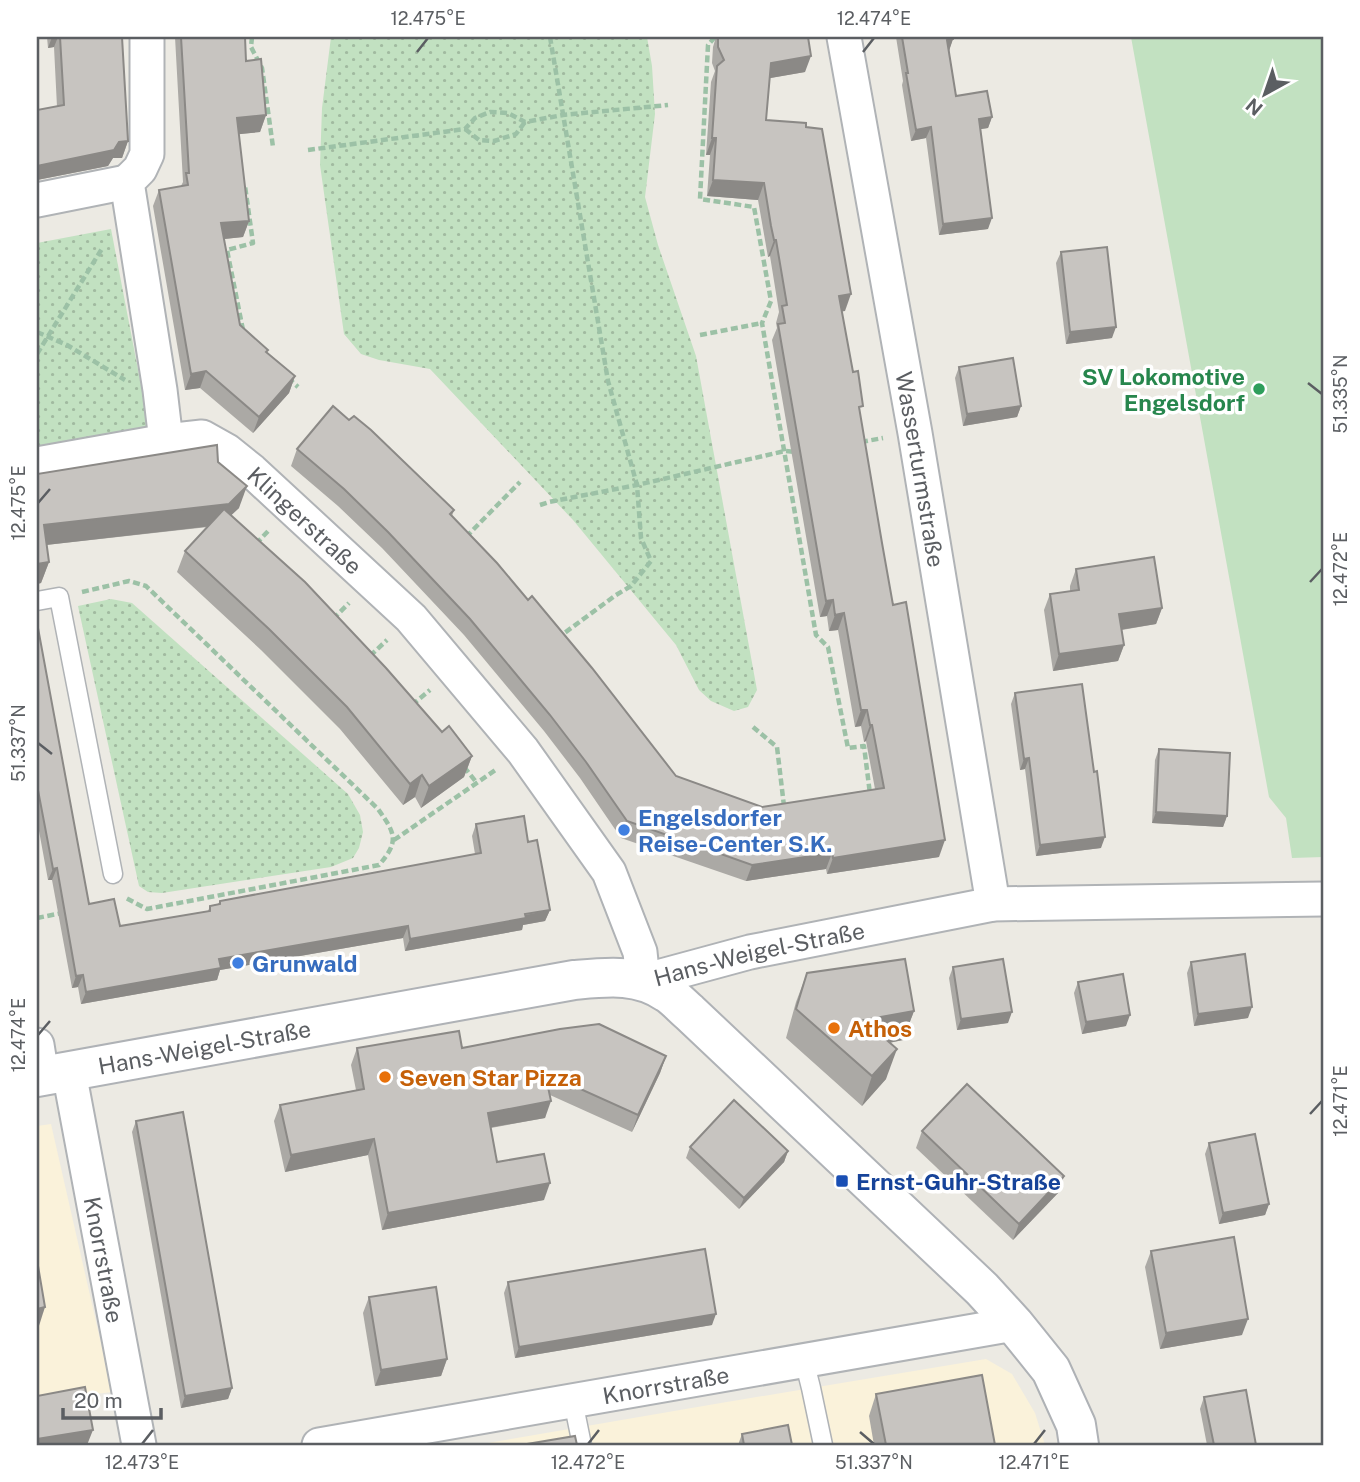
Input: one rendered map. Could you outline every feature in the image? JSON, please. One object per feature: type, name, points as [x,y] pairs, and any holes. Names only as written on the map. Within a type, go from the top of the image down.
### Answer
[{"type":"street","points":[[147,37],[147,154],[129,193],[166,441]]},
{"type":"street","name":"Wasserturmstraße","points":[[844,37],[915,433],[993,904]]},
{"type":"street","points":[[37,200],[129,193]]},
{"type":"street","name":"Klingerstraße","points":[[37,464],[202,437],[227,451],[252,471],[411,618],[523,751],[609,872],[640,952],[643,981]]},
{"type":"street","name":"Hans-Weigel-Straße","points":[[46,1068],[574,980],[615,976],[643,981],[750,952],[993,904],[1323,900]]},
{"type":"street","points":[[643,981],[667,993],[689,1012],[960,1267],[1014,1324],[1051,1370],[1076,1425],[1079,1445]]},
{"type":"street","name":"Knorrstraße","points":[[46,1068],[139,1445]]},
{"type":"street","name":"Knorrstraße","points":[[319,1445],[1014,1324]]},
{"type":"lane","points":[[37,601],[59,597],[114,874]]},
{"type":"lane","points":[[804,1360],[823,1445]]},
{"type":"lane","points":[[573,1401],[582,1445]]},
{"type":"path","points":[[252,37],[251,47],[262,68],[273,148]]},
{"type":"path","points":[[550,37],[608,381],[636,485],[641,538],[651,561],[631,586],[556,640]]},
{"type":"path","points":[[715,37],[708,45],[700,199],[754,207],[771,301],[762,323],[816,635],[828,646],[848,748],[876,744]]},
{"type":"path","points":[[308,150],[465,129],[475,118],[491,113],[508,113],[525,122],[563,115],[668,105]]},
{"type":"path","points":[[465,129],[479,140],[494,141],[516,134],[525,122]]},
{"type":"path","points":[[244,179],[253,243],[227,250],[245,342]]},
{"type":"path","points":[[37,354],[129,193]]},
{"type":"path","points":[[700,335],[762,323]]},
{"type":"path","points":[[37,332],[67,345],[123,379],[160,390]]},
{"type":"path","points":[[288,378],[298,387]]},
{"type":"path","points":[[540,505],[785,451],[798,452]]},
{"type":"path","points":[[466,538],[520,482]]},
{"type":"path","points":[[456,528],[472,544]]},
{"type":"path","points":[[59,597],[130,581],[146,586],[377,809],[389,825],[394,840]]},
{"type":"path","points":[[412,705],[420,715]]},
{"type":"path","points":[[753,727],[777,747],[784,807]]},
{"type":"path","points":[[858,796],[870,794],[864,746]]},
{"type":"path","points":[[114,874],[124,898],[147,909],[379,866],[388,855],[394,840],[523,751]]},
{"type":"path","points":[[461,763],[477,783]]},
{"type":"path","points":[[37,918],[74,910]]},
{"type":"shaded area","points":[[51,1124],[112,1392],[37,1401],[37,1126]]},
{"type":"shaded area","points":[[986,1359],[1012,1374],[1035,1413],[1045,1445],[476,1445],[709,1405]]},
{"type":"green space","points":[[331,37],[647,37],[655,114],[645,197],[658,245],[696,356],[757,690],[748,707],[734,711],[711,701],[699,690],[676,645],[573,520],[430,369],[361,354],[344,334],[320,165],[322,108]]},
{"type":"green space","name":"SV Lokomotive Engelsdorf","points":[[1131,37],[1323,37],[1323,857],[1292,858],[1286,818],[1269,797]]},
{"type":"green space","points":[[111,229],[150,432],[37,453],[37,243]]},
{"type":"green space","points":[[111,599],[132,603],[348,794],[360,815],[363,832],[353,858],[331,867],[162,893],[148,892],[139,886],[78,606]]},
{"type":"building","points":[[60,37],[122,37],[128,141],[119,142],[114,150],[37,166],[37,110],[64,105]]},
{"type":"building","points":[[181,37],[245,37],[246,61],[261,59],[266,115],[237,118],[249,221],[221,223],[240,325],[268,350],[266,352],[295,376],[259,417],[206,371],[191,374],[159,190],[188,185]]},
{"type":"building","points":[[718,37],[808,37],[811,56],[771,63],[766,120],[806,123],[806,127],[822,129],[851,294],[839,296],[853,372],[858,371],[863,406],[859,407],[893,605],[906,602],[945,840],[833,858],[832,853],[752,865],[627,821],[550,715],[470,619],[388,532],[344,489],[297,449],[333,406],[349,420],[354,416],[371,430],[454,510],[450,514],[528,600],[532,596],[676,776],[762,807],[884,788],[872,725],[867,710],[861,710],[844,613],[835,615],[833,600],[826,601],[778,324],[785,323],[782,306],[787,305],[764,183],[713,180],[716,138],[712,138],[717,66],[724,60],[718,47]]},
{"type":"building","points":[[902,37],[953,37],[947,40],[956,96],[987,91],[992,117],[979,119],[992,218],[943,224],[931,127],[916,130]]},
{"type":"building","points":[[1107,247],[1116,327],[1070,332],[1061,252]]},
{"type":"building","points":[[1013,358],[1021,406],[967,414],[959,367]]},
{"type":"building","points":[[217,445],[218,462],[247,486],[229,504],[44,525],[49,562],[37,564],[37,474]]},
{"type":"building","points":[[224,509],[305,582],[442,732],[449,726],[472,756],[429,786],[422,775],[410,784],[347,707],[185,551]]},
{"type":"building","points":[[1154,557],[1162,608],[1119,614],[1124,645],[1059,654],[1050,594],[1079,590],[1076,569]]},
{"type":"building","points":[[37,628],[89,904],[114,899],[120,926],[210,911],[210,906],[220,904],[220,901],[481,853],[476,824],[524,816],[528,842],[537,840],[550,910],[525,914],[526,918],[410,939],[408,926],[219,959],[221,968],[86,992],[83,975],[76,976],[57,868],[53,869],[37,785]]},
{"type":"building","points":[[1082,684],[1105,837],[1040,845],[1029,758],[1024,759],[1015,693]]},
{"type":"building","points":[[1159,749],[1230,753],[1227,816],[1156,812]]},
{"type":"building","points":[[1245,954],[1252,1007],[1198,1014],[1191,962]]},
{"type":"building","points":[[905,959],[914,1011],[864,1020],[897,1049],[872,1076],[796,1009],[807,973]]},
{"type":"building","points":[[1003,959],[1012,1012],[961,1019],[953,967]]},
{"type":"building","points":[[1123,974],[1130,1015],[1086,1022],[1078,982]]},
{"type":"building","points":[[599,1024],[666,1056],[638,1115],[545,1073],[551,1101],[488,1113],[497,1162],[544,1154],[550,1183],[388,1213],[374,1139],[291,1155],[280,1105],[364,1089],[357,1048],[459,1031],[462,1048]]},
{"type":"building","points":[[967,1084],[1064,1176],[1019,1224],[922,1131]]},
{"type":"building","points":[[734,1100],[788,1151],[744,1198],[690,1147]]},
{"type":"building","points":[[183,1112],[232,1388],[185,1396],[136,1121]]},
{"type":"building","points":[[1255,1134],[1269,1204],[1223,1213],[1209,1143]]},
{"type":"building","points":[[1234,1237],[1248,1319],[1166,1333],[1151,1251]]},
{"type":"building","points":[[705,1249],[716,1314],[519,1347],[508,1282]]},
{"type":"building","points":[[37,1260],[45,1307],[37,1309]]},
{"type":"building","points":[[436,1287],[447,1359],[381,1370],[369,1297]]},
{"type":"building","points":[[982,1375],[995,1445],[886,1445],[876,1394]]},
{"type":"building","points":[[85,1387],[93,1430],[37,1439],[37,1396]]},
{"type":"building","points":[[1246,1390],[1256,1445],[1214,1445],[1204,1397]]},
{"type":"building","points":[[788,1425],[792,1445],[744,1445],[742,1434]]},
{"type":"building","points":[[575,1436],[577,1445],[521,1445]]},
{"type":"place","name":"SV Lokomotive Engelsdorf","points":[[1259,389]]},
{"type":"place","name":"Engelsdorfer Reise-Center S.K.","points":[[624,830]]},
{"type":"place","name":"Grunwald","points":[[238,963]]},
{"type":"place","name":"Athos","points":[[834,1028]]},
{"type":"place","name":"Seven Star Pizza","points":[[385,1077]]},
{"type":"place","name":"Ernst-Guhr-Straße","points":[[842,1181]]}]
